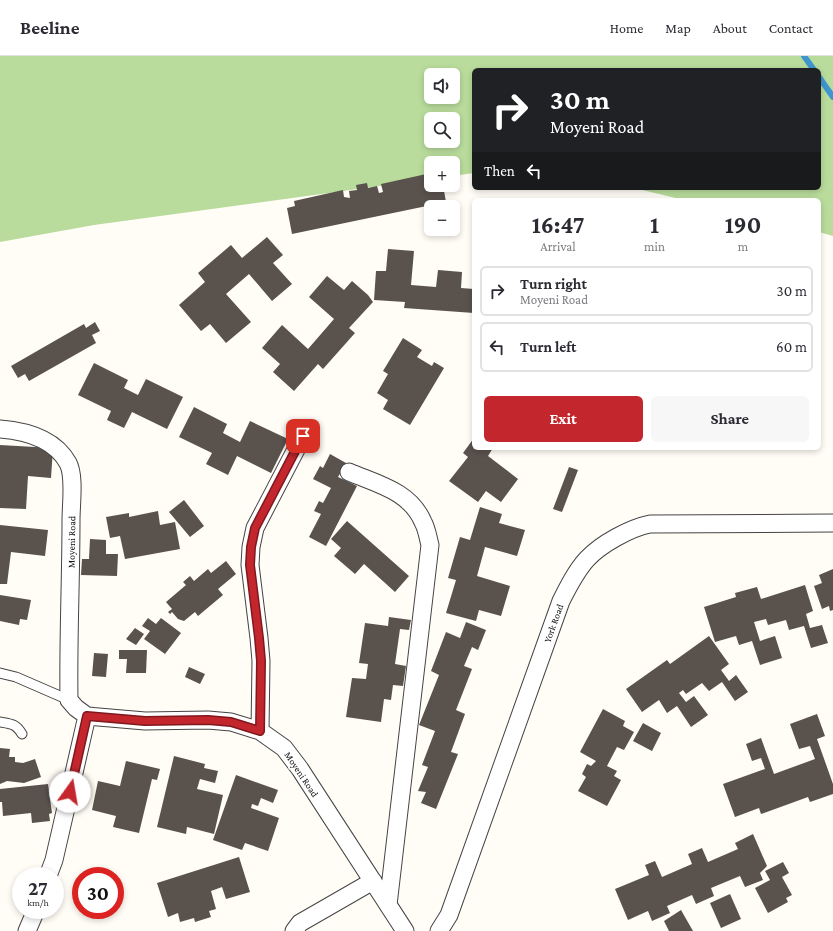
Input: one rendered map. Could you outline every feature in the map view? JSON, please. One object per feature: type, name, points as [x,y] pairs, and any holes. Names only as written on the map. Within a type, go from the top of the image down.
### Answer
[{"type":"street","name":"Moyeni Road","points":[[0,429],[31,434],[48,441],[60,451],[71,470],[69,700]]},
{"type":"street","points":[[260,731],[261,661],[250,565],[251,547],[255,528],[303,436]]},
{"type":"street","points":[[349,472],[397,492],[412,504],[423,521],[430,545],[388,905]]},
{"type":"street","name":"York Road","points":[[439,931],[447,919],[450,911],[561,601],[572,580],[587,559],[615,538],[632,529],[650,524],[833,523]]},
{"type":"street","points":[[51,867],[87,716],[76,708],[69,700]]},
{"type":"street","name":"Moyeni Road","points":[[87,716],[145,721],[208,720],[231,722],[260,731],[284,748],[300,769],[372,882],[406,931]]},
{"type":"street","points":[[294,931],[300,923],[372,882]]},
{"type":"street","points":[[27,931],[32,919]]},
{"type":"lane","points":[[0,673],[16,677],[69,700]]},
{"type":"lane","points":[[0,722],[18,726],[22,734]]},
{"type":"green space","points":[[0,56],[833,56],[833,236],[821,233],[821,198],[676,198],[642,190],[821,190],[821,68],[472,68],[472,173],[460,175],[460,156],[424,156],[424,180],[94,225],[0,242]]},
{"type":"building","points":[[424,175],[424,192],[444,192],[446,200],[424,200],[424,207],[292,234],[287,208],[295,206],[294,201],[343,190],[344,197],[350,198],[349,191],[357,190],[356,185],[367,183],[368,188],[377,186],[379,193],[383,192],[381,184]]},
{"type":"building","points":[[267,237],[283,255],[273,263],[292,284],[272,301],[249,274],[226,294],[251,322],[226,343],[210,324],[201,331],[179,305],[205,282],[198,273],[231,245],[242,258]]},
{"type":"building","points":[[388,249],[414,251],[411,285],[436,287],[438,270],[462,272],[461,288],[472,289],[472,313],[404,308],[405,302],[374,300],[376,271],[386,271]]},
{"type":"building","points":[[327,276],[344,290],[352,281],[368,295],[373,302],[349,328],[355,333],[323,369],[318,364],[294,391],[273,372],[280,364],[262,348],[282,325],[308,349],[334,319],[309,297]]},
{"type":"building","points":[[95,322],[100,331],[92,335],[96,343],[29,381],[25,374],[18,378],[11,366],[84,324],[86,328]]},
{"type":"building","points":[[403,338],[422,350],[417,357],[432,366],[434,362],[444,368],[410,425],[383,409],[388,400],[377,393],[388,374],[383,371]]},
{"type":"building","points":[[94,363],[128,380],[124,388],[138,395],[146,379],[183,397],[167,429],[132,412],[124,428],[107,420],[111,411],[78,395]]},
{"type":"building","points":[[194,407],[227,424],[223,433],[240,442],[250,421],[288,439],[271,473],[237,456],[228,475],[206,464],[212,453],[179,437]]},
{"type":"building","points":[[472,441],[472,450],[492,450],[488,456],[518,479],[501,502],[486,491],[478,502],[449,481],[468,457],[463,453]]},
{"type":"building","points":[[0,445],[53,448],[51,478],[28,476],[26,509],[0,508]]},
{"type":"building","points":[[330,454],[346,463],[338,477],[357,486],[326,546],[309,537],[321,514],[314,511],[319,501],[323,503],[331,488],[313,479],[320,466],[323,468]]},
{"type":"building","points":[[569,467],[578,470],[562,512],[553,509]]},
{"type":"building","points":[[184,500],[204,526],[190,537],[169,512]]},
{"type":"building","points":[[480,507],[502,514],[499,523],[525,530],[517,556],[485,547],[477,576],[510,586],[501,616],[479,610],[476,621],[446,613],[456,580],[448,578],[460,537],[470,540]]},
{"type":"building","points":[[158,511],[160,525],[175,522],[180,549],[125,559],[120,536],[110,538],[106,517],[129,513],[129,517]]},
{"type":"building","points":[[347,521],[409,576],[395,592],[364,564],[355,574],[334,556],[341,548],[331,539]]},
{"type":"building","points":[[0,525],[48,530],[45,556],[11,552],[7,584],[0,584]]},
{"type":"building","points":[[90,539],[106,540],[106,554],[118,554],[117,576],[81,575],[82,559],[89,559]]},
{"type":"building","points":[[226,561],[236,574],[218,589],[223,595],[198,616],[195,612],[184,621],[178,619],[172,612],[170,614],[168,612],[172,609],[166,602],[186,585],[183,582],[190,576],[194,581],[208,569],[211,573]]},
{"type":"building","points":[[833,569],[833,610],[830,611],[829,606],[822,609],[814,586],[822,583],[819,575]]},
{"type":"building","points":[[805,585],[813,611],[806,614],[810,628],[822,625],[828,643],[811,648],[804,626],[789,630],[786,620],[768,625],[766,619],[754,622],[760,641],[775,636],[782,658],[760,665],[752,641],[739,645],[736,636],[715,642],[704,607],[736,597],[735,593],[757,587],[761,599]]},
{"type":"building","points":[[0,595],[31,600],[27,620],[20,619],[19,625],[0,621]]},
{"type":"building","points":[[389,617],[411,620],[409,630],[400,629],[395,664],[406,666],[403,686],[393,685],[391,700],[384,699],[381,722],[346,717],[352,678],[366,679],[368,664],[359,663],[365,623],[388,626]]},
{"type":"building","points":[[148,618],[156,624],[161,618],[181,633],[165,654],[144,639],[150,631],[142,626]]},
{"type":"building","points":[[466,622],[486,630],[478,650],[472,647],[464,666],[472,669],[456,710],[465,714],[451,752],[458,754],[436,809],[421,803],[426,792],[418,791],[428,767],[422,765],[435,731],[419,725],[439,675],[431,671],[446,632],[460,638]]},
{"type":"building","points":[[135,628],[144,634],[136,645],[126,639]]},
{"type":"building","points":[[709,636],[729,664],[721,670],[729,681],[736,675],[748,692],[735,701],[722,682],[709,691],[702,683],[686,694],[683,690],[679,693],[686,702],[694,696],[708,715],[691,727],[677,706],[667,713],[659,700],[642,712],[626,689],[667,660],[670,664]]},
{"type":"building","points":[[119,650],[147,650],[146,673],[126,673],[127,659],[119,659]]},
{"type":"building","points":[[94,653],[108,654],[106,677],[92,676]]},
{"type":"building","points":[[189,667],[205,674],[200,684],[185,677]]},
{"type":"building","points":[[603,709],[625,721],[623,726],[634,732],[624,750],[617,747],[607,766],[617,771],[614,776],[621,780],[607,806],[578,791],[586,777],[582,774],[587,764],[591,766],[596,761],[580,752]]},
{"type":"building","points":[[817,714],[825,736],[817,739],[833,784],[833,794],[810,802],[808,797],[761,814],[759,808],[735,817],[723,784],[765,769],[761,758],[752,761],[746,744],[761,738],[774,774],[815,759],[810,746],[799,749],[790,724]]},
{"type":"building","points":[[643,723],[661,733],[652,751],[633,741]]},
{"type":"building","points":[[0,748],[10,749],[9,757],[15,757],[15,762],[23,763],[35,759],[41,777],[24,783],[7,781],[0,784]]},
{"type":"building","points":[[174,756],[205,764],[204,768],[218,771],[215,783],[200,779],[197,789],[223,795],[214,834],[187,827],[186,834],[157,827]]},
{"type":"building","points":[[126,761],[160,769],[157,780],[152,779],[139,833],[113,827],[116,816],[92,810],[98,781],[120,786]]},
{"type":"building","points":[[236,775],[278,790],[273,803],[261,798],[258,806],[252,804],[251,808],[279,818],[268,851],[245,843],[242,850],[213,840]]},
{"type":"building","points":[[48,784],[52,813],[49,814],[50,821],[32,823],[31,813],[3,816],[2,802],[0,802],[0,789]]},
{"type":"building","points":[[753,834],[767,866],[760,873],[763,880],[745,887],[740,876],[711,888],[714,896],[696,904],[692,895],[667,906],[670,913],[652,921],[648,911],[628,920],[615,889],[649,875],[645,865],[655,861],[662,877],[692,864],[688,854],[702,848],[708,862],[738,849],[735,843]]},
{"type":"building","points":[[239,857],[250,892],[226,899],[222,887],[211,891],[216,909],[209,911],[211,917],[195,922],[194,918],[180,922],[178,913],[168,917],[157,883]]},
{"type":"building","points":[[783,862],[789,873],[782,877],[792,895],[786,898],[788,902],[768,913],[755,888],[770,880],[765,871]]},
{"type":"building","points":[[730,894],[741,919],[721,928],[710,903]]},
{"type":"building","points":[[681,910],[693,931],[669,931],[664,921]]},
{"type":"waterway","points":[[804,56],[813,68]]},
{"type":"waterway","points":[[821,80],[833,97]]},
{"type":"route","points":[[70,792],[87,716],[145,721],[208,720],[231,722],[260,731],[261,661],[250,565],[251,547],[255,528],[266,504],[303,436]]}]
